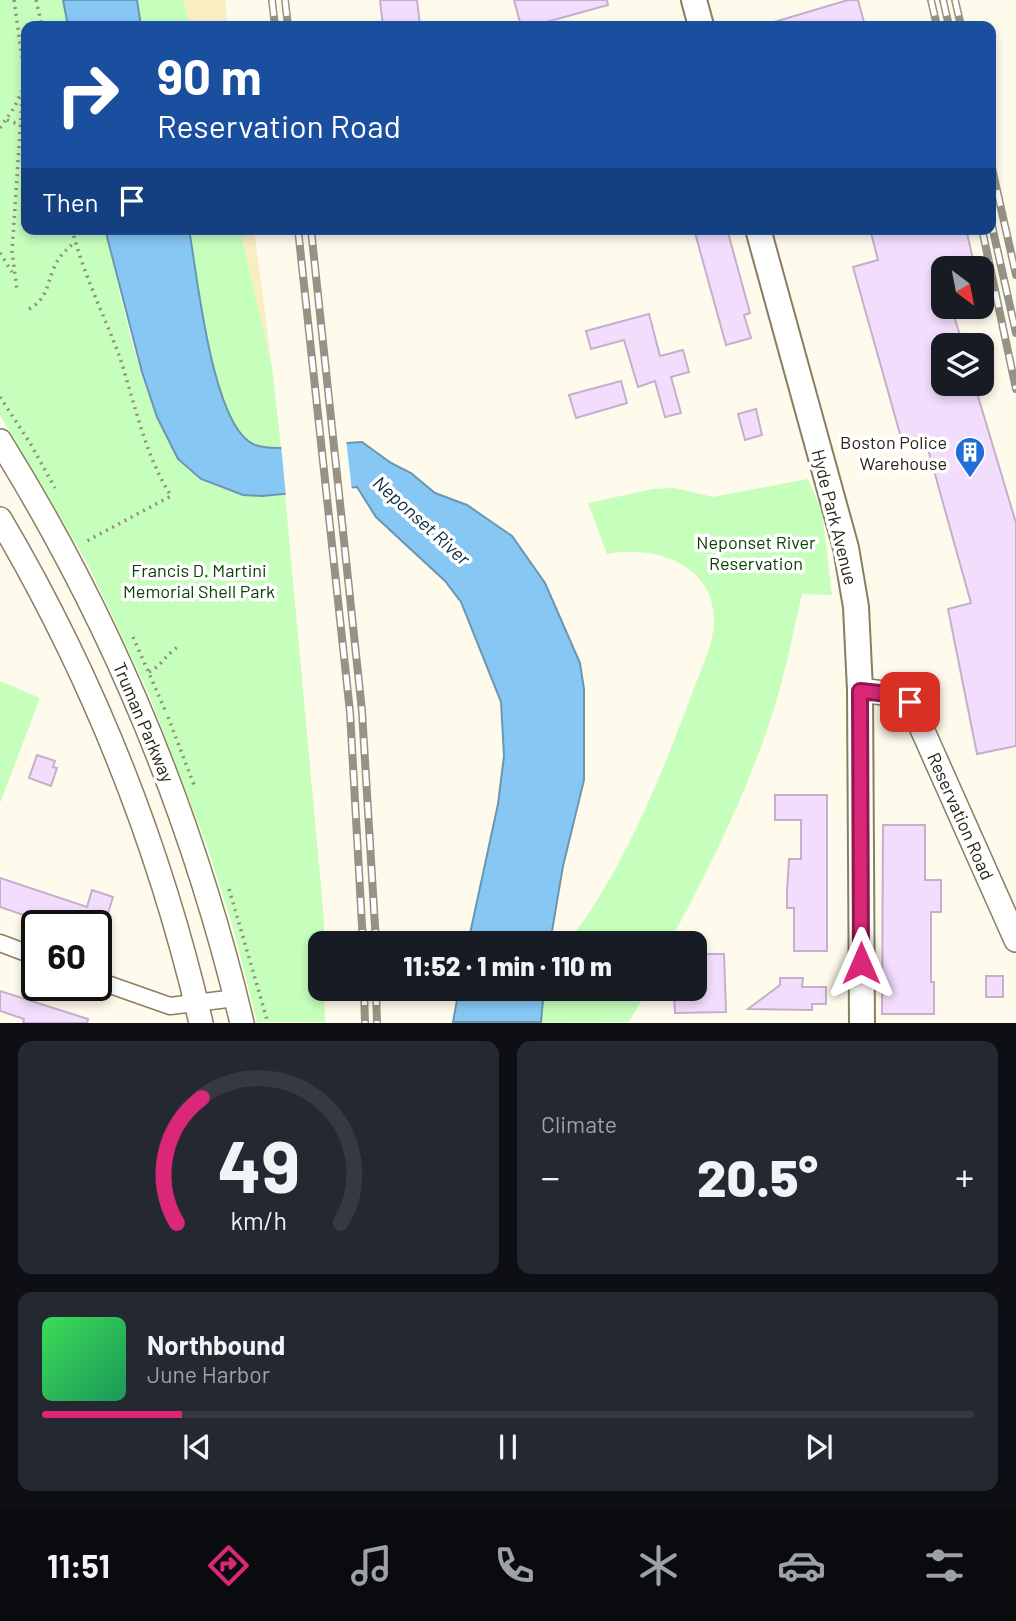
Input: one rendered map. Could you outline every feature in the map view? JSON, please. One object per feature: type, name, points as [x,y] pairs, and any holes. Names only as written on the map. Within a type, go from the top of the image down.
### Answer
[{"type":"main road","points":[[694,0],[700,21]]},
{"type":"main road","name":"Hyde Park Avenue","points":[[760,235],[846,548],[856,607],[860,691],[862,1023]]},
{"type":"main road","name":"Truman Parkway","points":[[0,441],[91,603],[138,706],[191,845],[242,1023]]},
{"type":"main road","points":[[0,519],[67,645],[113,748],[164,888],[199,1014]]},
{"type":"main road","name":"Reservation Road","points":[[860,691],[899,695],[910,702],[1016,940]]},
{"type":"street","points":[[0,943],[21,951]]},
{"type":"street","points":[[112,986],[164,1005],[199,1014],[236,998]]},
{"type":"path","points":[[14,0],[21,45]]},
{"type":"path","points":[[36,0],[41,21]]},
{"type":"path","points":[[0,128],[21,92]]},
{"type":"path","points":[[7,120],[21,125],[12,251],[13,273],[18,290]]},
{"type":"path","points":[[73,235],[90,289],[130,387],[153,464],[171,496],[85,542]]},
{"type":"path","points":[[29,309],[47,293],[53,269],[61,254],[75,242]]},
{"type":"path","points":[[0,253],[13,273]]},
{"type":"path","points":[[149,672],[157,668],[168,652],[180,646]]},
{"type":"shaded area","points":[[183,0],[225,0],[227,21],[189,21]]},
{"type":"shaded area","points":[[241,235],[255,235],[272,367]]},
{"type":"green space","name":"Francis D. Martini Memorial Shell Park","points":[[0,0],[63,0],[67,21],[21,21],[21,235],[106,235],[136,357],[160,425],[174,451],[189,470],[211,484],[247,494],[285,494],[324,919],[324,931],[308,931],[308,1001],[324,1001],[325,1022],[257,1022],[232,924],[208,849],[148,692],[87,563],[0,415]]},
{"type":"green space","points":[[137,0],[183,0],[189,21],[140,21]]},
{"type":"green space","points":[[190,235],[241,235],[272,367],[281,447],[267,447],[249,442],[233,426],[215,374]]},
{"type":"green space","name":"Neponset River Reservation","points":[[808,479],[822,511],[832,595],[802,594],[782,680],[764,739],[727,828],[675,931],[576,931],[605,886],[638,825],[706,658],[714,620],[711,601],[704,585],[693,572],[662,556],[625,552],[607,554],[588,503],[653,489],[675,488],[713,497]]},
{"type":"green space","points":[[0,681],[40,698],[0,803]]},
{"type":"green space","points":[[524,1001],[641,1001],[629,1022],[510,1023]]},
{"type":"water","points":[[63,0],[137,0],[140,21],[67,21]]},
{"type":"water","name":"Neponset River","points":[[107,235],[190,235],[202,312],[217,381],[240,433],[255,445],[291,448],[362,442],[391,463],[411,473],[435,493],[467,505],[512,536],[545,583],[580,663],[584,689],[584,780],[563,866],[552,931],[471,931],[498,804],[504,756],[501,702],[461,602],[445,581],[376,517],[357,487],[262,496],[243,495],[201,479],[178,459],[157,417],[142,372]]},
{"type":"water","points":[[457,1001],[543,1001],[541,1022],[453,1022]]},
{"type":"pier","points":[[346,439],[352,491],[286,497],[281,444]]},
{"type":"building","points":[[380,0],[417,0],[419,21],[382,21]]},
{"type":"building","points":[[514,0],[607,0],[608,5],[550,21],[520,21]]},
{"type":"building","points":[[848,0],[858,0],[864,21],[777,21]]},
{"type":"building","points":[[696,235],[729,235],[750,313],[744,315],[751,338],[726,345]]},
{"type":"building","points":[[872,235],[967,235],[972,256],[931,256],[931,319],[955,319],[959,333],[931,333],[931,396],[978,396],[1016,523],[1016,746],[977,754],[948,609],[971,603],[924,435],[902,441],[853,267],[878,260]]},
{"type":"building","points":[[649,314],[660,356],[683,350],[689,372],[671,377],[681,413],[665,417],[655,381],[638,387],[624,340],[591,349],[586,331]]},
{"type":"building","points":[[621,381],[627,403],[576,418],[569,395]]},
{"type":"building","points":[[756,409],[762,435],[745,440],[738,414]]},
{"type":"building","points":[[37,755],[55,761],[53,767],[57,768],[51,786],[29,778]]},
{"type":"building","points":[[775,795],[827,795],[827,951],[794,951],[794,908],[787,908],[787,891],[789,859],[801,859],[801,820],[775,820]]},
{"type":"building","points":[[883,825],[925,825],[925,880],[941,880],[941,912],[931,912],[934,1014],[882,1014]]},
{"type":"building","points":[[0,878],[87,907],[92,890],[113,897],[109,910],[21,910],[21,914],[0,907]]},
{"type":"building","points":[[707,954],[724,954],[726,1012],[675,1013],[674,1001],[707,1001]]},
{"type":"building","points":[[986,976],[1003,976],[1003,997],[986,997]]},
{"type":"building","points":[[780,978],[803,978],[802,987],[826,987],[826,1004],[812,1004],[812,1010],[748,1009],[780,985]]},
{"type":"building","points":[[0,991],[21,998],[21,1001],[31,1001],[88,1019],[87,1023],[23,1023],[24,1019],[0,1011]]},
{"type":"railway","points":[[272,0],[274,21]]},
{"type":"railway","points":[[285,0],[287,21]]},
{"type":"railway","points":[[931,0],[936,21]]},
{"type":"railway","points":[[943,0],[948,21]]},
{"type":"railway","points":[[955,0],[960,21]]},
{"type":"railway","points":[[996,186],[1016,275]]},
{"type":"railway","points":[[299,235],[350,712],[362,931]]},
{"type":"railway","points":[[312,235],[362,711],[375,931]]},
{"type":"railway","points":[[983,235],[1016,389]]},
{"type":"railway","points":[[994,235],[1016,333]]},
{"type":"railway","points":[[364,1001],[365,1023]]},
{"type":"railway","points":[[376,1001],[377,1023]]},
{"type":"place","name":"Boston Police Warehouse","points":[[970,479]]},
{"type":"route","points":[[861,963],[860,691],[899,695],[910,702]]}]
